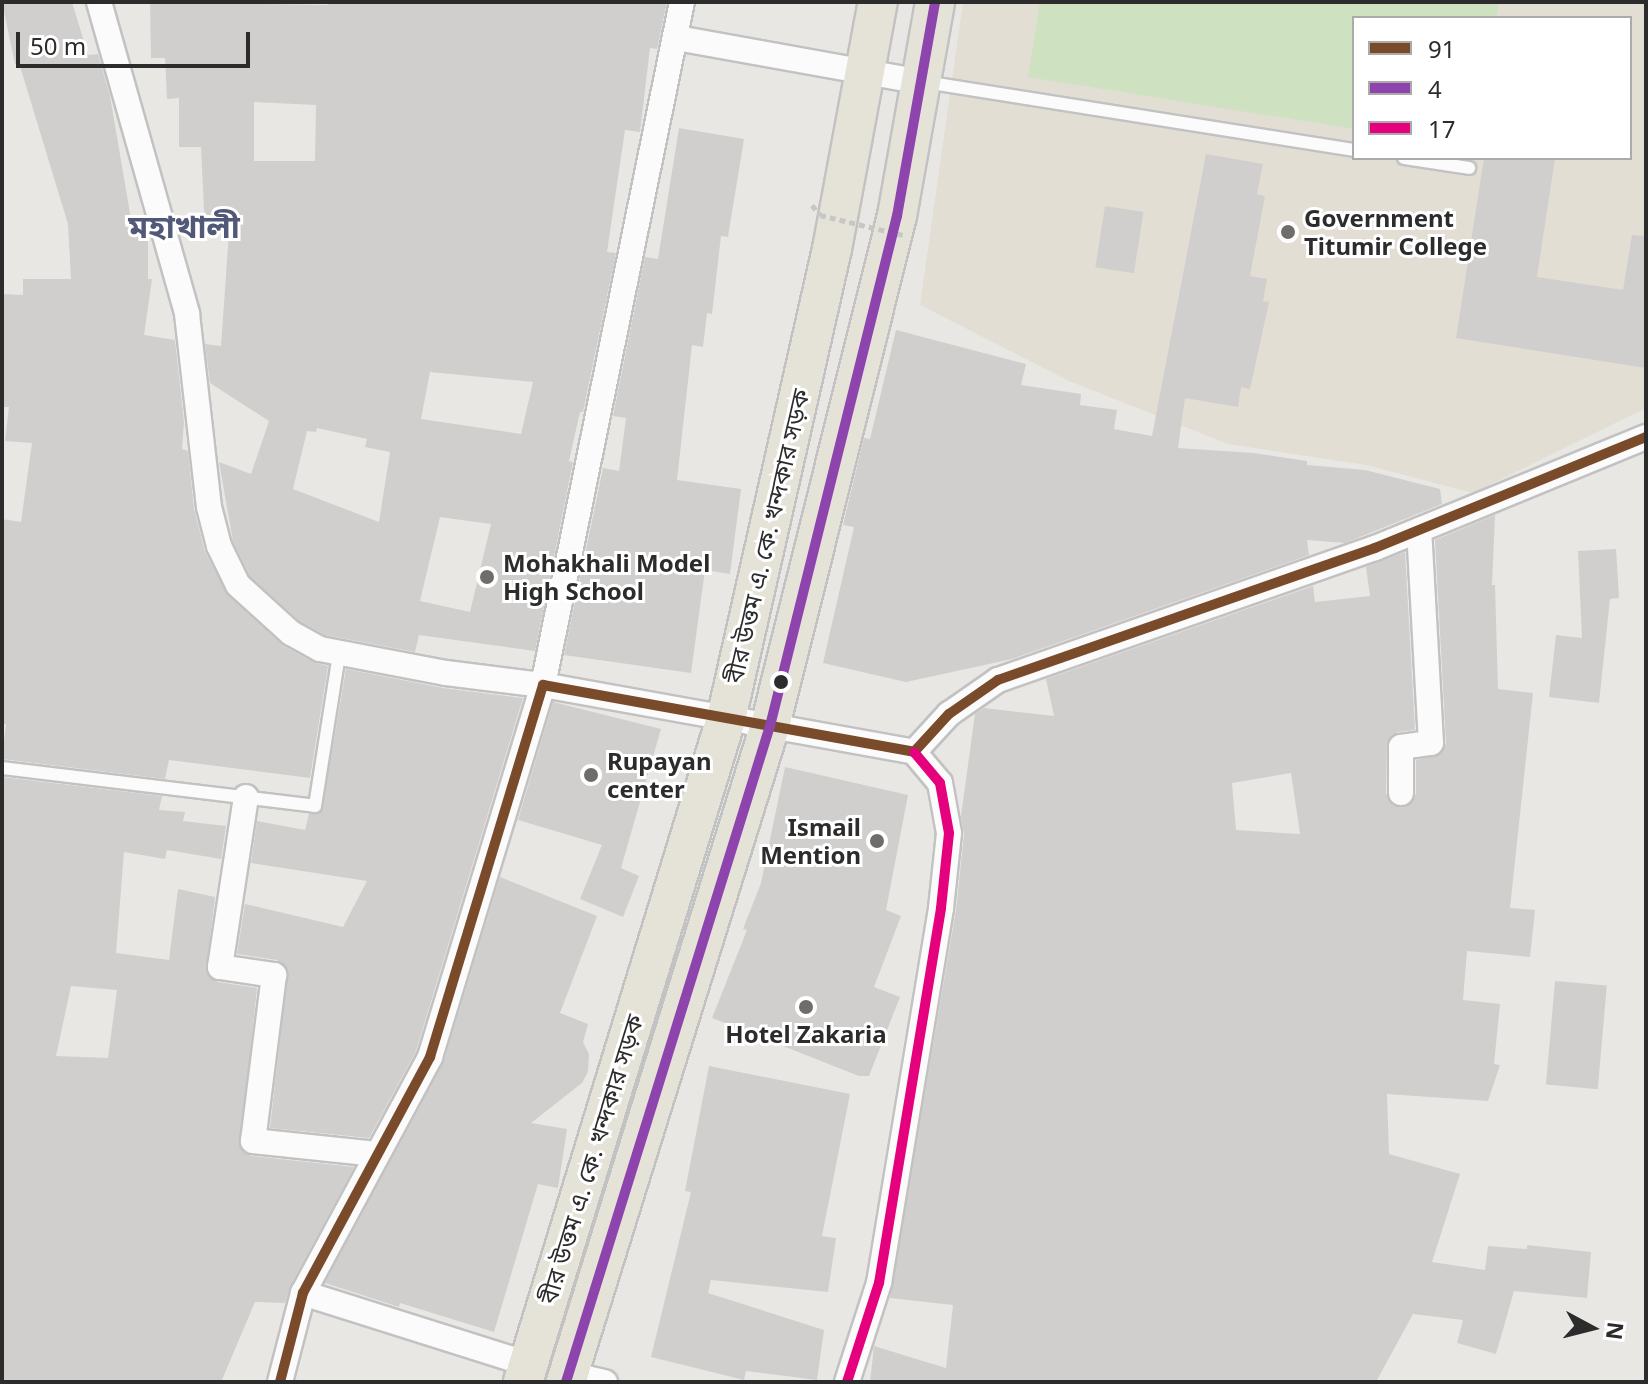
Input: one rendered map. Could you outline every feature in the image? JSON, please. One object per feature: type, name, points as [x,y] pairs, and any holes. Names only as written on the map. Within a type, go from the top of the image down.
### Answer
[{"type":"main road","name":"বীর উত্তম এ. কে. খন্দকার সড়ক","points":[[525,1373],[726,719],[832,249],[878,2]]},
{"type":"main road","name":"বীর উত্তম এ. কে. খন্দকার সড়ক","points":[[580,1379],[770,726],[897,216],[935,2]]},
{"type":"street","points":[[99,2],[187,314],[209,507],[219,546],[238,585],[262,609],[291,633],[320,649],[339,654],[543,685],[914,752],[940,783],[949,833],[941,908],[879,1283],[847,1382]]},
{"type":"street","points":[[280,1382],[303,1293],[342,1226],[376,1154],[430,1057],[543,685],[682,2]]},
{"type":"street","points":[[677,38],[921,82]]},
{"type":"street","points":[[914,752],[949,714],[998,680],[1419,530],[1646,437]]},
{"type":"street","points":[[1401,793],[1401,747],[1431,743],[1419,530]]},
{"type":"street","points":[[246,797],[220,967],[274,975],[253,1141],[376,1154]]},
{"type":"street","points":[[303,1293],[525,1373]]},
{"type":"lane","points":[[921,82],[1352,150]]},
{"type":"lane","points":[[1417,160],[1469,168]]},
{"type":"lane","points":[[2,768],[315,806],[339,654]]},
{"type":"path","points":[[812,205],[820,215],[903,235]]},
{"type":"shaded area","name":"Government Titumir College","points":[[963,2],[1646,2],[1646,408],[1473,493],[1366,465],[1228,444],[1069,381],[920,305]]},
{"type":"green space","points":[[1040,2],[1499,2],[1496,16],[1352,16],[1352,129],[1028,77]]},
{"type":"building","points":[[2,2],[72,2],[88,55],[98,54],[110,96],[132,225],[137,224],[140,233],[148,235],[148,279],[152,279],[144,335],[175,340],[184,422],[182,449],[188,451],[194,509],[205,552],[228,596],[283,646],[313,662],[328,666],[310,778],[169,760],[165,779],[2,759],[6,724],[2,724],[2,519],[21,522],[32,443],[5,441],[9,407],[2,407],[2,294],[23,295],[23,279],[71,279],[68,224],[19,63],[15,64]]},
{"type":"building","points":[[150,2],[328,5],[328,2],[667,2],[657,49],[650,48],[640,132],[625,130],[607,252],[616,253],[583,412],[580,412],[569,461],[573,462],[535,651],[419,635],[415,652],[325,635],[300,621],[250,576],[233,541],[219,462],[251,474],[269,421],[210,383],[205,344],[221,346],[229,232],[205,232],[201,147],[179,147],[179,98],[167,99],[165,58],[151,58]],"holes":[[[254,102],[316,105],[315,161],[254,161]],[[430,372],[533,382],[521,434],[421,419]],[[317,428],[367,439],[365,447],[390,452],[379,522],[293,489],[307,431],[316,432]],[[440,517],[491,524],[470,612],[420,601]]]},
{"type":"building","points":[[679,128],[744,139],[728,237],[721,236],[712,314],[707,313],[703,347],[692,345],[677,480],[741,489],[730,574],[705,570],[691,673],[564,655],[603,468],[619,471],[626,418],[613,416],[645,257],[658,259]]},
{"type":"building","points":[[1206,154],[1263,164],[1257,194],[1265,196],[1250,276],[1267,279],[1263,301],[1269,302],[1250,389],[1241,387],[1238,407],[1185,398],[1178,448],[1254,453],[1307,461],[1307,465],[1365,470],[1440,489],[1442,504],[1345,543],[1307,540],[1309,555],[1012,659],[906,682],[823,663],[854,527],[843,525],[864,438],[870,439],[896,330],[1026,364],[1021,385],[1081,394],[1080,405],[1117,410],[1114,429],[1152,436]]},
{"type":"building","points":[[1484,160],[1555,160],[1537,277],[1623,290],[1632,235],[1646,236],[1646,368],[1456,338]]},
{"type":"building","points":[[1105,206],[1144,212],[1134,273],[1095,267]]},
{"type":"building","points":[[1495,515],[1492,585],[1495,585],[1498,689],[1533,693],[1510,908],[1535,910],[1530,957],[1467,951],[1463,1000],[1500,1004],[1494,1064],[1500,1065],[1488,1101],[1387,1094],[1389,1154],[1460,1174],[1432,1262],[1485,1270],[1488,1246],[1527,1249],[1527,1245],[1591,1252],[1587,1298],[1514,1291],[1496,1354],[1457,1343],[1463,1320],[1413,1314],[1376,1382],[870,1382],[874,1346],[946,1368],[953,1305],[890,1298],[956,910],[964,835],[961,816],[975,714],[984,708],[1054,716],[1046,679],[1313,586],[1315,602],[1370,596],[1366,567],[1405,552],[1415,730],[1398,732],[1387,741],[1386,793],[1393,806],[1408,806],[1416,794],[1416,760],[1439,755],[1446,743],[1435,540]],"holes":[[[1291,773],[1300,834],[1236,830],[1232,783]]]},
{"type":"building","points":[[1616,549],[1619,598],[1610,599],[1599,703],[1549,697],[1556,635],[1582,638],[1578,551]]},
{"type":"building","points":[[346,669],[443,688],[523,698],[416,1051],[369,1138],[270,1128],[288,970],[277,960],[237,954],[245,904],[343,927],[367,881],[251,863],[257,821],[305,830],[309,814],[322,811]]},
{"type":"building","name":"Rupayan center","points":[[553,702],[661,729],[621,868],[639,876],[623,917],[580,899],[602,845],[518,820]]},
{"type":"building","points":[[785,767],[908,795],[886,910],[901,916],[874,987],[900,997],[869,1076],[859,1076],[712,1018],[747,930],[743,929],[761,883]]},
{"type":"building","points":[[2,777],[162,796],[159,810],[185,812],[183,821],[226,826],[221,859],[167,850],[165,859],[124,852],[116,953],[169,960],[178,889],[215,897],[206,973],[218,982],[257,988],[240,1148],[251,1156],[354,1167],[290,1286],[285,1303],[255,1302],[221,1382],[2,1382]],"holes":[[[71,986],[117,990],[108,1058],[56,1056]]]},
{"type":"building","points":[[500,877],[597,916],[560,1013],[588,1024],[583,1042],[589,1054],[588,1072],[582,1083],[531,1123],[567,1129],[558,1188],[538,1184],[494,1332],[400,1303],[399,1307],[325,1283],[443,1064]]},
{"type":"building","points":[[1555,981],[1607,986],[1598,1089],[1546,1085]]},
{"type":"building","points":[[709,1066],[850,1094],[822,1236],[836,1238],[828,1292],[711,1280],[708,1293],[824,1330],[817,1380],[746,1371],[744,1380],[651,1357],[691,1192],[685,1191]]},
{"type":"transit line","name":"4","points":[[566,1382],[770,726],[897,216],[935,2]]},
{"type":"transit line","name":"91","points":[[280,1382],[303,1293],[430,1057],[543,685],[914,752],[949,714],[998,680],[1375,548],[1646,437]]},
{"type":"transit line","name":"17","points":[[847,1382],[879,1283],[941,908],[949,833],[940,783],[914,752]]},
{"type":"place","name":"Government Titumir College","points":[[1288,232]]},
{"type":"place","name":"Mohakhali Model High School","points":[[487,577]]},
{"type":"place","name":"Rupayan center","points":[[591,775]]},
{"type":"place","name":"Ismail Mention","points":[[877,841]]},
{"type":"place","name":"Hotel Zakaria","points":[[806,1007]]},
{"type":"district","name":"মহাখালী","points":[[184,226]]}]
